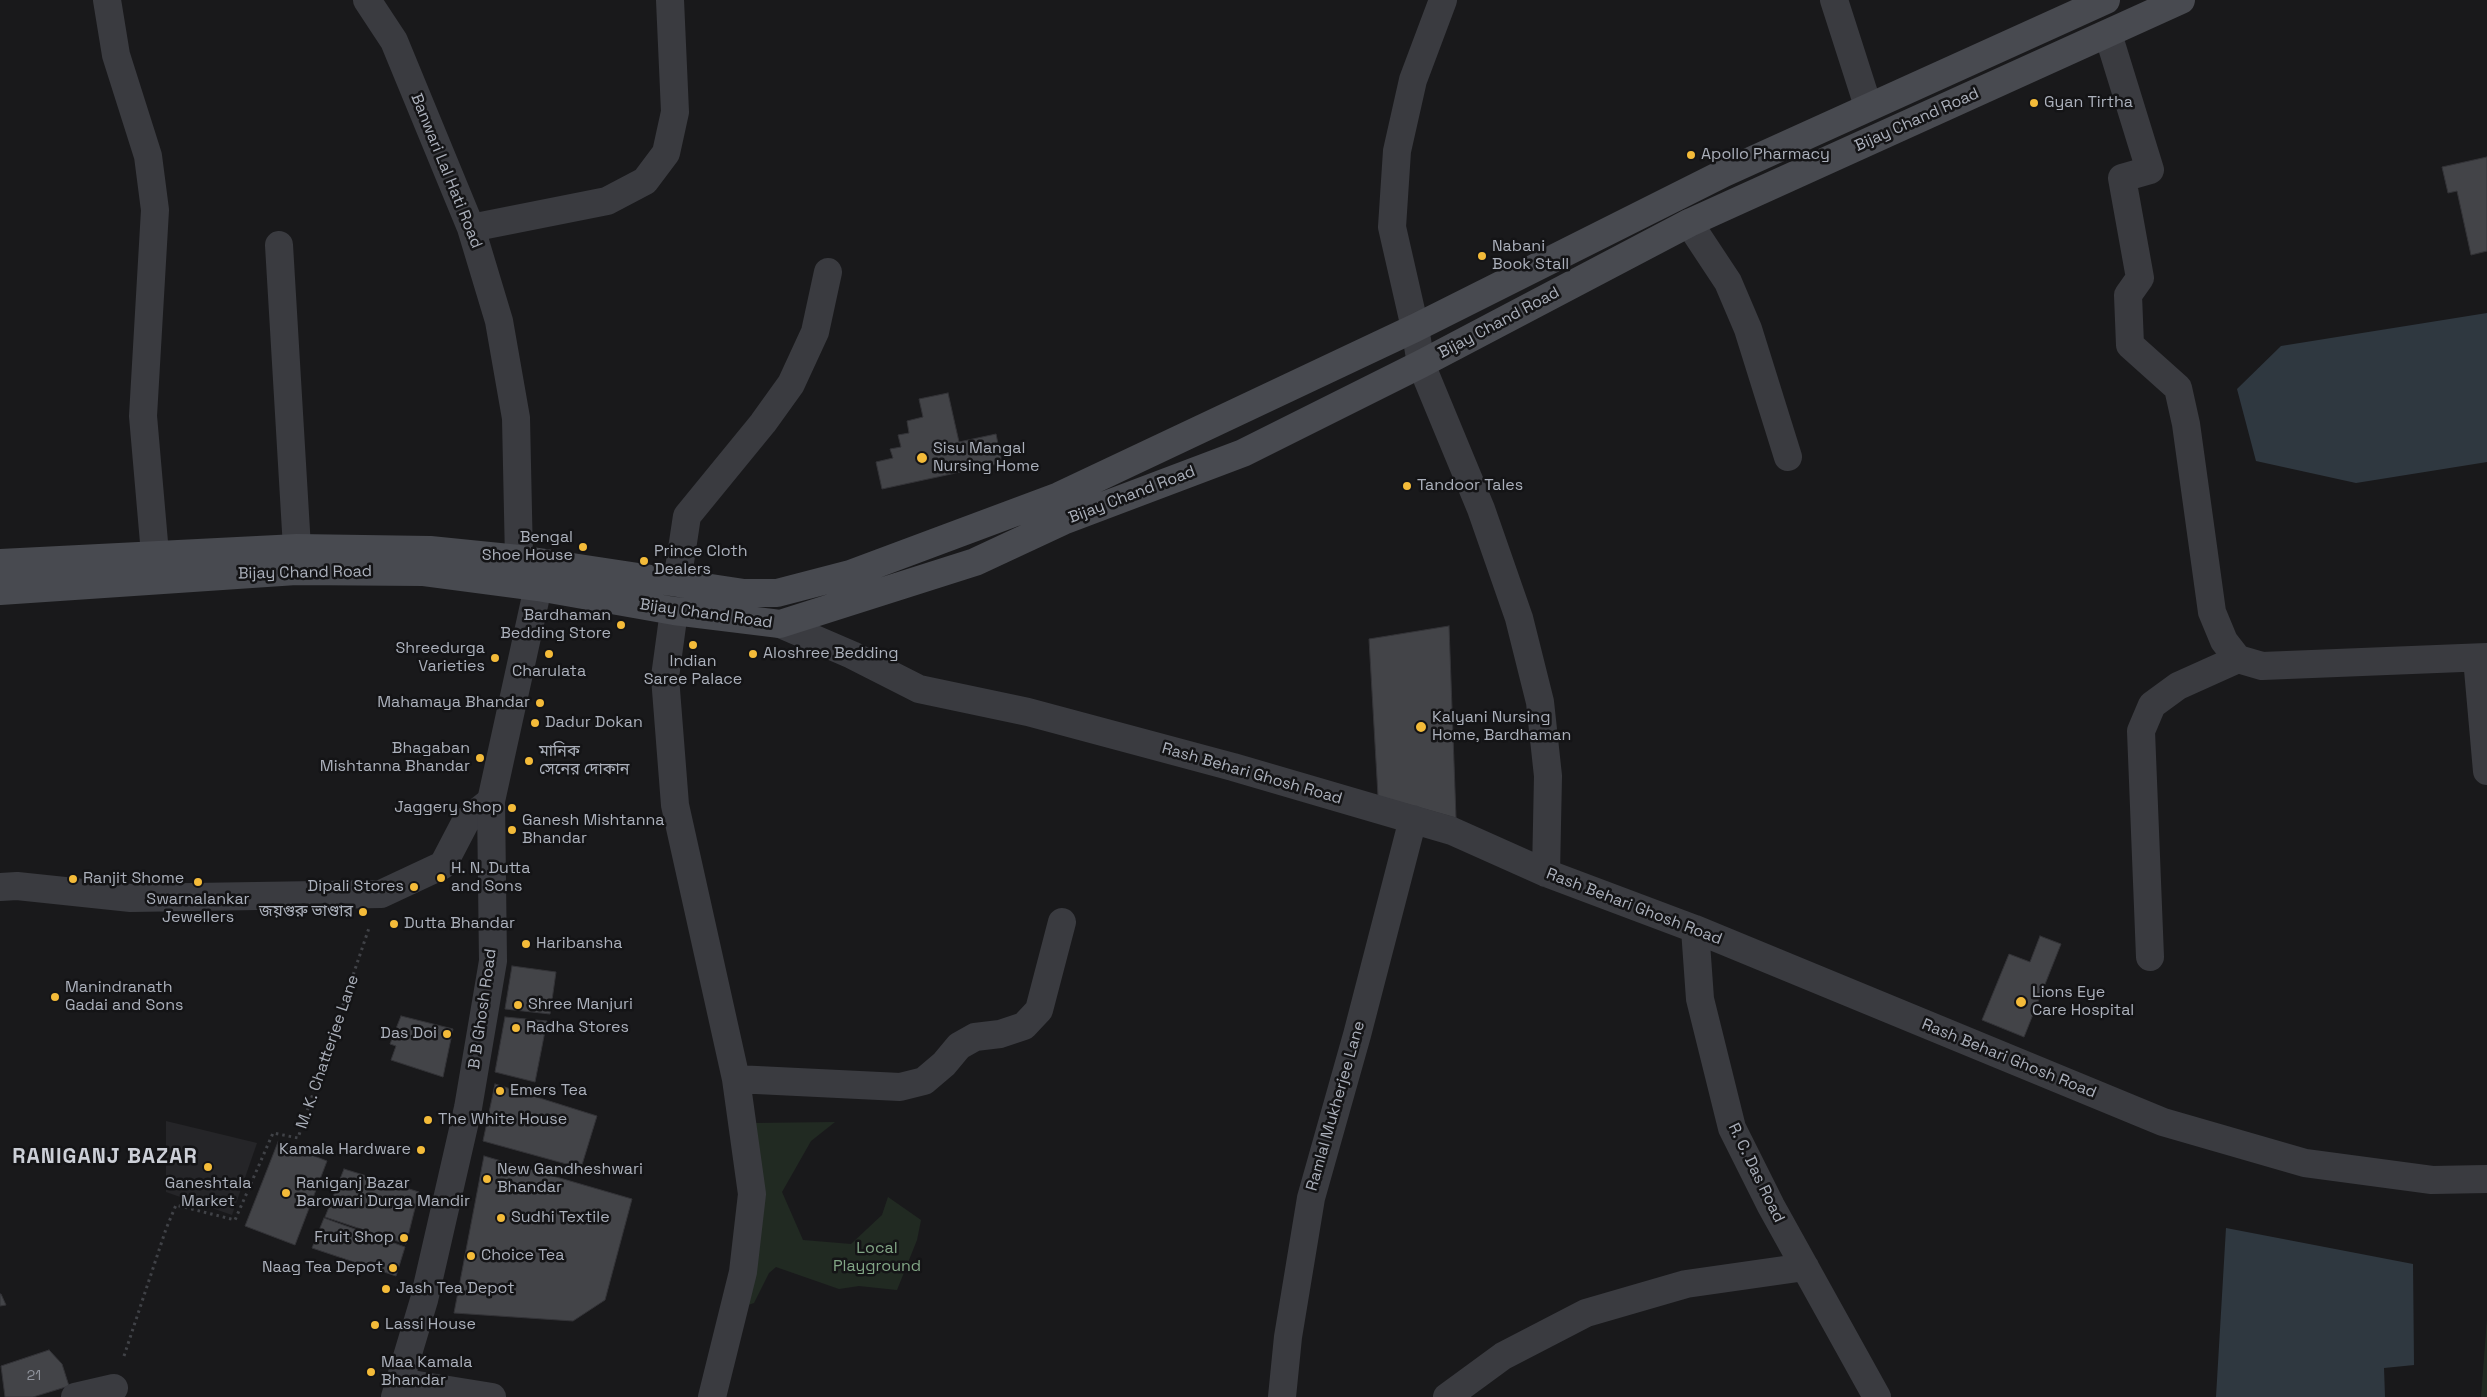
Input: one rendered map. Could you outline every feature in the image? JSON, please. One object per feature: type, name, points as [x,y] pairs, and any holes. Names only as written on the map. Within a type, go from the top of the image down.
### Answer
[{"type":"main road","name":"Bijay Chand Road","points":[[0,563],[297,548],[430,550],[519,559],[744,593],[777,593],[850,574],[1059,496],[1415,328],[1724,173],[1868,106],[2106,0]]},
{"type":"main road","name":"Bijay Chand Road","points":[[0,591],[296,571],[424,572],[538,587],[674,611],[780,624],[975,562],[1063,521],[1243,453],[1421,364],[1689,223],[2181,0]]},
{"type":"street","points":[[107,0],[116,55],[148,156],[155,210],[142,416],[154,554]]},
{"type":"street","name":"Banwari Lal Hati Road","points":[[367,0],[394,42],[471,228],[499,322],[516,418],[519,559]]},
{"type":"street","points":[[471,228],[607,201],[645,181],[666,153],[675,112],[670,0]]},
{"type":"street","points":[[1443,0],[1413,80],[1397,151],[1392,227],[1415,328],[1421,364],[1480,509],[1520,618],[1540,702],[1548,776],[1546,873]]},
{"type":"street","points":[[1834,0],[1868,106]]},
{"type":"street","points":[[2108,34],[2150,170],[2122,178],[2140,278],[2128,295],[2130,345],[2178,388],[2186,424],[2212,612],[2224,641],[2238,659],[2262,666],[2482,658],[2487,771]]},
{"type":"street","points":[[1689,223],[1728,282],[1745,321],[1788,457]]},
{"type":"street","points":[[279,245],[297,548]]},
{"type":"street","points":[[677,582],[687,516],[763,423],[791,384],[815,332],[828,272]]},
{"type":"street","points":[[519,559],[538,587]]},
{"type":"street","name":"B B Ghosh Road","points":[[397,1389],[424,1300],[463,1128],[493,961],[491,801],[538,587]]},
{"type":"street","points":[[674,611],[665,677],[675,805],[736,1079],[752,1194],[743,1272],[712,1397]]},
{"type":"street","name":"Rash Behari Ghosh Road","points":[[780,624],[852,655],[919,689],[1028,712],[1452,831],[1546,873],[1695,929],[2163,1122],[2305,1162],[2432,1180],[2487,1179]]},
{"type":"street","points":[[2150,957],[2141,730],[2152,705],[2178,686],[2238,659]]},
{"type":"street","points":[[0,887],[17,886],[131,898],[380,894],[443,865],[466,821],[491,801]]},
{"type":"street","name":"Ramlal Mukherjee Lane","points":[[1282,1397],[1288,1337],[1311,1198],[1357,1035],[1413,819]]},
{"type":"street","points":[[736,1079],[900,1087],[924,1081],[944,1064],[959,1046],[975,1037],[1000,1034],[1024,1026],[1039,1010],[1062,922]]},
{"type":"street","name":"R. C. Das Road","points":[[1695,929],[1700,999],[1732,1128],[1770,1206],[1877,1397]]},
{"type":"street","points":[[1447,1397],[1504,1356],[1586,1313],[1686,1284],[1805,1267]]},
{"type":"street","points":[[75,1397],[114,1388]]},
{"type":"street","points":[[397,1389],[492,1397]]},
{"type":"path","name":"M. K. Chatterjee Lane","points":[[114,1388],[166,1229],[176,1205],[235,1220],[273,1132],[298,1138],[380,894]]},
{"type":"shaded area","points":[[2487,313],[2487,462],[2356,483],[2256,461],[2237,389],[2281,346]]},
{"type":"shaded area","name":"Ganeshtala Market","points":[[166,1121],[257,1143],[232,1215],[166,1192]]},
{"type":"shaded area","points":[[2226,1228],[2413,1264],[2414,1365],[2384,1368],[2385,1397],[2216,1397]]},
{"type":"green space","name":"Local Playground","points":[[835,1122],[811,1141],[782,1192],[803,1240],[851,1244],[882,1215],[888,1197],[921,1220],[917,1240],[897,1290],[859,1286],[839,1289],[776,1267],[769,1273],[754,1303],[742,1307],[750,1128],[756,1123]]},
{"type":"green space","points":[[2487,1319],[2487,1397],[2481,1397]]},
{"type":"building","points":[[2487,157],[2487,251],[2471,255],[2457,191],[2448,193],[2442,167]]},
{"type":"building","points":[[948,393],[959,442],[996,434],[1002,463],[882,489],[876,462],[893,458],[890,449],[901,447],[898,435],[909,433],[907,421],[923,417],[919,399]]},
{"type":"building","points":[[1449,626],[1456,818],[1378,796],[1369,639]]},
{"type":"building","points":[[2040,936],[2061,944],[2024,1037],[1982,1020],[2009,954],[2030,962]]},
{"type":"building","points":[[512,966],[556,972],[550,1014],[505,1009]]},
{"type":"building","points":[[401,1016],[453,1029],[443,1077],[391,1060],[396,1046],[390,1044]]},
{"type":"building","points":[[505,1017],[547,1021],[535,1082],[495,1072]]},
{"type":"building","points":[[495,1084],[597,1116],[581,1168],[483,1141]]},
{"type":"building","name":"Raniganj Bazar Barowari Durga Mandir","points":[[278,1142],[327,1161],[295,1245],[245,1226]]},
{"type":"building","points":[[484,1156],[632,1199],[605,1300],[573,1321],[454,1313]]},
{"type":"building","points":[[344,1169],[419,1192],[406,1244],[325,1217]]},
{"type":"building","points":[[324,1218],[405,1247],[396,1276],[312,1248]]},
{"type":"building","points":[[1,1294],[6,1305],[0,1306]]},
{"type":"building","points":[[49,1350],[62,1364],[69,1386],[33,1397],[5,1397],[1,1366]]},
{"type":"place","name":"Gyan Tirtha","points":[[2034,103]]},
{"type":"place","name":"Apollo Pharmacy","points":[[1691,155]]},
{"type":"place","name":"Nabani Book Stall","points":[[1482,256]]},
{"type":"place","name":"Sisu Mangal Nursing Home","points":[[922,458]]},
{"type":"place","name":"Tandoor Tales","points":[[1407,486]]},
{"type":"place","name":"Bengal Shoe House","points":[[583,547]]},
{"type":"place","name":"Prince Cloth Dealers","points":[[644,561]]},
{"type":"place","name":"Bardhaman Bedding Store","points":[[621,625]]},
{"type":"place","name":"Indian Saree Palace","points":[[693,645]]},
{"type":"place","name":"Charulata","points":[[549,654]]},
{"type":"place","name":"Aloshree Bedding","points":[[753,654]]},
{"type":"place","name":"Shreedurga Varieties","points":[[495,658]]},
{"type":"place","name":"Mahamaya Bhandar","points":[[540,703]]},
{"type":"place","name":"Dadur Dokan","points":[[535,723]]},
{"type":"place","name":"Kalyani Nursing Home, Bardhaman","points":[[1421,727]]},
{"type":"place","name":"Bhagaban Mishtanna Bhandar","points":[[480,758]]},
{"type":"place","name":"মানিক সেনের দোকান","points":[[529,761]]},
{"type":"place","name":"Jaggery Shop","points":[[512,808]]},
{"type":"place","name":"Ganesh Mishtanna Bhandar","points":[[512,830]]},
{"type":"place","name":"H. N. Dutta and Sons","points":[[441,878]]},
{"type":"place","name":"Ranjit Shome","points":[[73,879]]},
{"type":"place","name":"Swarnalankar Jewellers","points":[[198,882]]},
{"type":"place","name":"Dipali Stores","points":[[414,887]]},
{"type":"place","name":"জয়গুরু ভাণ্ডার","points":[[363,912]]},
{"type":"place","name":"Dutta Bhandar","points":[[394,924]]},
{"type":"place","name":"Haribansha","points":[[526,944]]},
{"type":"place","name":"Manindranath Gadai and Sons","points":[[55,997]]},
{"type":"place","name":"Lions Eye Care Hospital","points":[[2021,1002]]},
{"type":"place","name":"Shree Manjuri","points":[[518,1005]]},
{"type":"place","name":"Radha Stores","points":[[516,1028]]},
{"type":"place","name":"Das Doi","points":[[447,1034]]},
{"type":"place","name":"Emers Tea","points":[[500,1091]]},
{"type":"place","name":"The White House","points":[[428,1120]]},
{"type":"place","name":"Kamala Hardware","points":[[421,1150]]},
{"type":"place","name":"Ganeshtala Market","points":[[208,1167]]},
{"type":"place","name":"New Gandheshwari Bhandar","points":[[487,1179]]},
{"type":"place","name":"Raniganj Bazar Barowari Durga Mandir","points":[[286,1193]]},
{"type":"place","name":"Sudhi Textile","points":[[501,1218]]},
{"type":"place","name":"Fruit Shop","points":[[404,1238]]},
{"type":"place","name":"Choice Tea","points":[[471,1256]]},
{"type":"place","name":"Naag Tea Depot","points":[[393,1268]]},
{"type":"place","name":"Jash Tea Depot","points":[[386,1289]]},
{"type":"place","name":"Lassi House","points":[[375,1325]]},
{"type":"place","name":"Maa Kamala Bhandar","points":[[371,1372]]},
{"type":"district","name":"RANIGANJ BAZAR","points":[[105,1157]]}]
